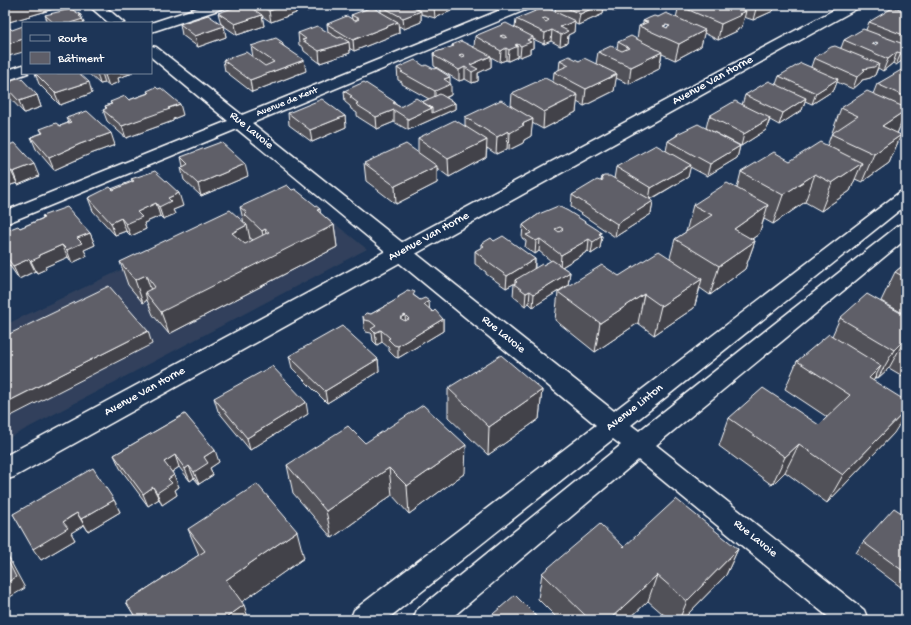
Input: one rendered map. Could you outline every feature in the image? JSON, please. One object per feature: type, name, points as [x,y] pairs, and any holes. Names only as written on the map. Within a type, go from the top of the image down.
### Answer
[{"type":"main road","name":"Avenue Van Horne","points":[[5,469],[853,5]]},
{"type":"street","points":[[95,5],[117,22]]},
{"type":"street","points":[[152,28],[219,5]]},
{"type":"street","name":"Avenue de Kent","points":[[5,218],[525,5]]},
{"type":"street","points":[[896,5],[906,9]]},
{"type":"street","name":"Rue Lavoie","points":[[152,51],[854,620]]},
{"type":"street","points":[[5,76],[22,70]]},
{"type":"street","name":"Avenue Linton","points":[[364,620],[906,196]]},
{"type":"street","points":[[427,620],[906,229]]},
{"type":"shaded area","points":[[291,189],[367,249],[5,440],[5,325]]},
{"type":"building","points":[[241,5],[247,5],[262,15],[235,24],[218,13]]},
{"type":"building","points":[[260,5],[285,5],[269,11]]},
{"type":"building","points":[[409,5],[421,11],[403,18],[381,6]]},
{"type":"building","points":[[428,5],[439,5],[434,7]]},
{"type":"building","points":[[560,5],[583,6],[600,5],[580,14]]},
{"type":"building","points":[[684,5],[707,5],[731,5],[746,11],[739,14],[741,15],[721,24],[682,7]]},
{"type":"building","points":[[372,7],[398,22],[353,40],[327,24],[347,16],[355,21],[359,19],[351,15]]},
{"type":"building","points":[[545,7],[575,21],[560,27],[568,31],[561,35],[552,30],[545,33],[516,19]],"holes":[[[545,18],[549,20],[546,22],[542,19]]]},
{"type":"building","points":[[894,7],[906,11],[906,36],[869,22]]},
{"type":"building","points":[[71,9],[81,15],[79,16],[83,19],[73,22],[53,22],[45,15]]},
{"type":"building","points":[[666,13],[705,30],[679,44],[639,26],[648,22],[643,21],[649,18],[654,16],[658,17]],"holes":[[[666,25],[670,26],[667,28],[663,26]]]},
{"type":"building","points":[[208,15],[224,26],[195,36],[180,24]]},
{"type":"building","points":[[5,23],[12,30],[22,26],[22,39],[5,45]]},
{"type":"building","points":[[506,23],[533,37],[527,40],[531,42],[521,46],[517,44],[515,45],[518,46],[509,50],[506,48],[501,51],[475,36]]},
{"type":"building","points":[[317,26],[338,38],[341,37],[349,42],[319,51],[302,40],[306,39],[298,33]]},
{"type":"building","points":[[863,29],[906,45],[906,50],[901,53],[897,52],[888,59],[844,40]]},
{"type":"building","points":[[631,36],[662,52],[631,67],[598,52],[611,46],[622,51],[629,48],[618,42]]},
{"type":"building","points":[[276,38],[282,42],[279,43],[304,60],[250,80],[223,60],[246,52],[265,66],[274,62],[251,46]]},
{"type":"building","points":[[461,41],[491,56],[470,65],[478,69],[472,72],[465,67],[459,70],[433,55],[435,54],[433,53],[454,46],[452,45]]},
{"type":"building","points":[[835,46],[879,64],[874,67],[863,69],[865,70],[857,77],[814,58]]},
{"type":"building","points":[[569,56],[579,61],[584,58],[617,74],[586,89],[554,72],[569,65],[560,60]]},
{"type":"building","points":[[415,60],[424,66],[426,65],[434,69],[436,68],[450,77],[444,79],[451,84],[435,91],[401,72],[403,72],[397,68]]},
{"type":"building","points":[[801,63],[838,79],[816,93],[779,76]]},
{"type":"building","points":[[903,69],[906,70],[906,97],[877,84]]},
{"type":"building","points":[[36,74],[80,74],[89,82],[55,93]]},
{"type":"building","points":[[18,78],[22,79],[37,95],[19,101],[5,86],[5,84],[12,82],[11,80]]},
{"type":"building","points":[[545,78],[578,95],[544,112],[512,93]]},
{"type":"building","points":[[769,81],[806,98],[783,113],[745,95]]},
{"type":"building","points":[[364,82],[395,102],[393,103],[400,107],[416,98],[432,108],[408,119],[394,110],[376,117],[357,105],[356,104],[358,103],[350,97],[352,96],[344,91]]},
{"type":"building","points":[[156,87],[158,89],[161,88],[180,104],[122,126],[103,110],[107,108],[105,106],[112,104],[110,102],[125,96],[129,100],[149,93],[147,91]]},
{"type":"building","points":[[867,91],[906,108],[906,110],[882,126],[901,135],[874,154],[831,134],[858,116],[841,108]]},
{"type":"building","points":[[440,94],[455,103],[432,113],[432,108],[422,102]]},
{"type":"building","points":[[322,99],[345,116],[310,130],[288,113]]},
{"type":"building","points":[[501,100],[533,119],[522,124],[524,125],[510,133],[508,131],[497,137],[465,117]]},
{"type":"building","points":[[735,101],[770,118],[744,134],[709,116]]},
{"type":"building","points":[[87,111],[111,133],[80,144],[49,158],[31,137],[43,133],[40,129],[56,123],[60,126],[71,122],[66,118]]},
{"type":"building","points":[[455,120],[487,140],[448,159],[418,138]]},
{"type":"building","points":[[698,124],[740,146],[710,164],[668,141],[678,135],[677,134]]},
{"type":"building","points":[[221,142],[245,164],[198,184],[181,168],[188,164],[181,157]]},
{"type":"building","points":[[820,142],[862,163],[832,183],[815,174],[783,195],[741,172],[774,152],[790,161]]},
{"type":"building","points":[[15,143],[34,164],[13,172],[11,171],[5,173],[5,146]]},
{"type":"building","points":[[406,144],[437,166],[395,186],[364,163]]},
{"type":"building","points":[[656,145],[691,165],[651,188],[616,167]]},
{"type":"building","points":[[155,171],[179,193],[168,198],[171,201],[159,207],[156,203],[137,212],[142,217],[126,224],[121,218],[111,223],[88,198],[110,187],[113,190],[134,181],[131,179]]},
{"type":"building","points":[[610,176],[653,201],[617,224],[572,195],[597,180],[603,180],[602,177]]},
{"type":"building","points":[[727,183],[768,205],[734,229],[755,241],[719,266],[675,239],[712,215],[693,205]]},
{"type":"building","points":[[287,185],[292,190],[295,189],[320,209],[317,210],[334,225],[161,312],[145,292],[155,287],[146,275],[135,280],[120,262],[230,210],[247,225],[232,233],[245,244],[269,232],[265,229],[262,231],[244,214],[247,213],[240,207]]},
{"type":"building","points":[[558,206],[601,232],[599,234],[602,236],[593,242],[589,239],[561,255],[540,239],[536,241],[526,235],[531,233],[523,225],[539,214]],"holes":[[[560,227],[563,229],[559,232],[555,229]]]},
{"type":"building","points":[[67,207],[90,233],[77,238],[82,243],[67,250],[62,245],[39,255],[40,257],[31,261],[29,259],[13,266],[5,255],[5,231],[18,226],[20,228],[44,218],[42,216]]},
{"type":"building","points":[[503,236],[535,259],[507,276],[475,251],[484,246],[481,244],[491,238],[494,241]]},
{"type":"building","points":[[659,251],[702,279],[661,306],[644,294],[600,323],[558,292],[602,265],[619,276]]},
{"type":"building","points":[[552,260],[570,272],[534,294],[530,291],[526,293],[514,284],[517,282],[515,280],[542,264],[543,265]]},
{"type":"building","points":[[906,263],[906,278],[895,272]]},
{"type":"building","points":[[109,286],[148,331],[5,403],[5,336]]},
{"type":"building","points":[[407,290],[413,291],[415,292],[413,295],[420,300],[425,298],[429,301],[424,304],[433,312],[435,310],[443,319],[398,346],[394,345],[388,339],[390,338],[381,330],[375,333],[371,329],[376,326],[370,321],[364,320],[363,316],[366,313],[371,314],[405,293]],"holes":[[[405,315],[409,319],[405,321],[400,318]]]},
{"type":"building","points":[[867,294],[906,316],[906,340],[905,339],[894,350],[840,318]]},
{"type":"building","points":[[342,326],[378,359],[325,391],[289,356]]},
{"type":"building","points":[[829,334],[881,366],[869,378],[906,401],[906,410],[843,475],[799,444],[785,457],[729,418],[763,388],[819,425],[850,395],[797,361]]},
{"type":"building","points":[[501,355],[542,390],[489,427],[448,388]]},
{"type":"building","points":[[272,366],[306,402],[247,438],[214,398]]},
{"type":"building","points":[[423,405],[466,445],[407,486],[389,468],[326,511],[287,465],[348,426],[365,443]]},
{"type":"building","points":[[185,414],[215,450],[204,457],[208,463],[194,472],[189,466],[185,469],[175,455],[164,462],[174,475],[168,479],[172,483],[157,493],[153,487],[143,494],[114,455]]},
{"type":"building","points":[[93,468],[114,500],[81,519],[77,513],[70,517],[63,522],[68,528],[33,549],[13,514]]},
{"type":"building","points":[[257,484],[297,531],[226,580],[244,605],[223,620],[137,620],[126,602],[205,551],[188,529]]},
{"type":"building","points":[[676,499],[738,549],[687,601],[657,575],[609,620],[590,620],[542,573],[600,524],[624,547]]},
{"type":"building","points":[[894,508],[906,516],[906,573],[863,542]]},
{"type":"building","points":[[5,555],[16,577],[5,584]]},
{"type":"building","points":[[515,595],[540,620],[486,620]]}]
